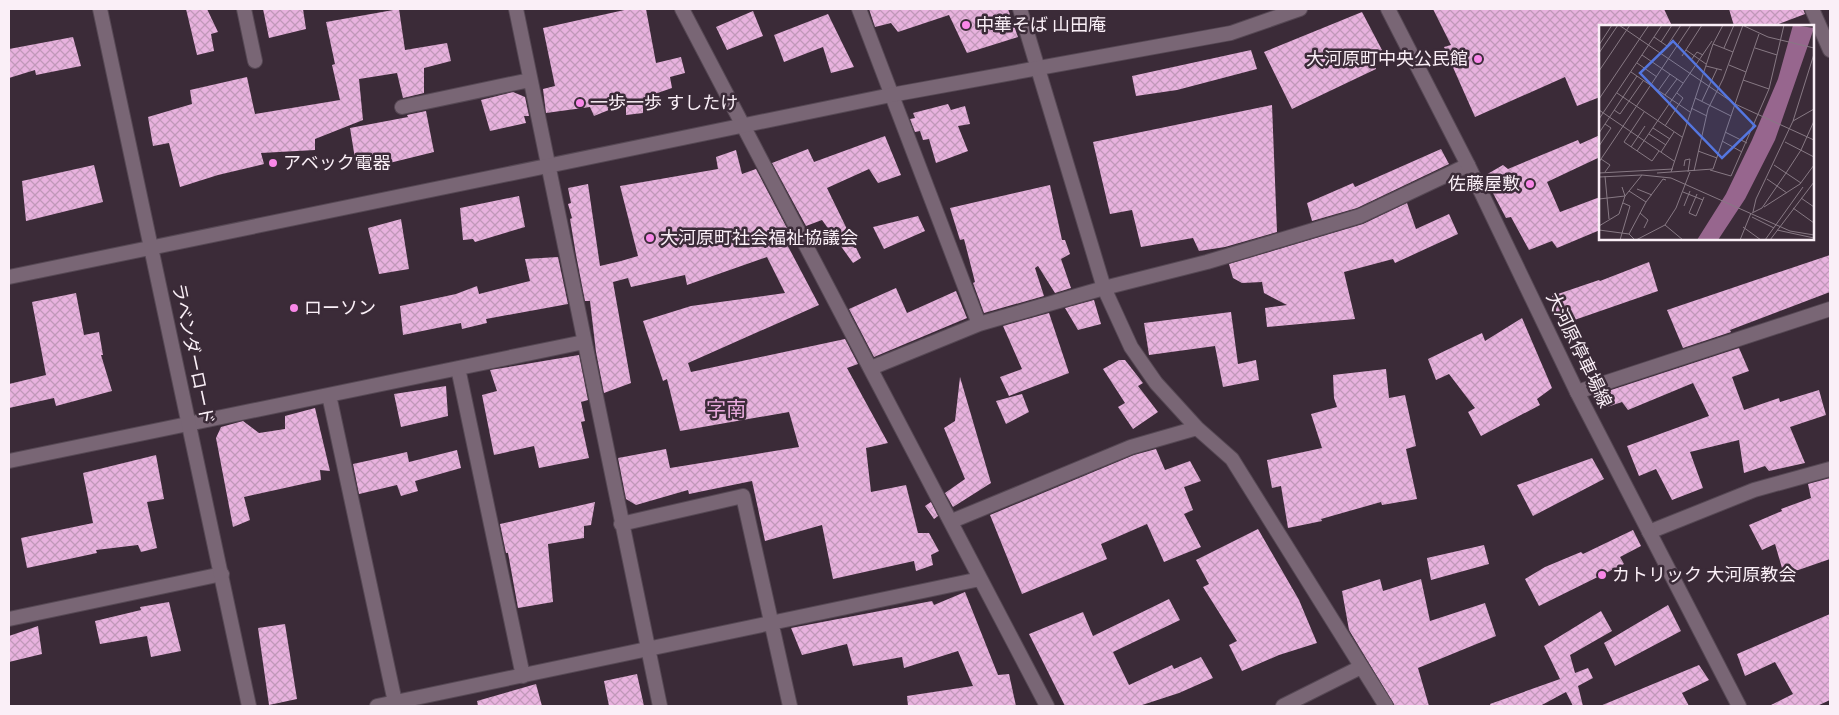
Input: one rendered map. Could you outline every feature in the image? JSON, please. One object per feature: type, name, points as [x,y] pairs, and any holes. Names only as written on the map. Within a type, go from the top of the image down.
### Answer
[{"type":"street","name":"ラベンダーロード","points":[[100,9],[249,706]]},
{"type":"street","points":[[244,9],[255,61]]},
{"type":"street","points":[[516,9],[660,706]]},
{"type":"street","points":[[682,9],[952,521],[980,579],[1047,706]]},
{"type":"street","points":[[859,9],[979,324]]},
{"type":"street","points":[[1020,9],[1104,288],[1131,347],[1156,383],[1197,428],[1232,459],[1386,706]]},
{"type":"street","points":[[9,277],[548,167],[891,94],[1231,33],[1300,9]]},
{"type":"street","name":"大河原停車場線","points":[[1388,9],[1468,165],[1578,392],[1739,706]]},
{"type":"street","points":[[1812,9],[1830,50]]},
{"type":"street","points":[[402,107],[530,80]]},
{"type":"street","points":[[871,368],[979,324],[1104,288],[1207,262],[1360,216],[1468,165]]},
{"type":"street","points":[[1578,392],[1830,309]]},
{"type":"street","points":[[9,461],[584,342]]},
{"type":"street","points":[[458,368],[523,676]]},
{"type":"street","points":[[329,395],[395,702]]},
{"type":"street","points":[[952,521],[1131,447],[1197,428]]},
{"type":"street","points":[[1650,532],[1754,490],[1830,470]]},
{"type":"street","points":[[622,524],[743,496],[790,706]]},
{"type":"street","points":[[9,619],[222,574]]},
{"type":"street","points":[[377,706],[980,579]]},
{"type":"street","points":[[1283,706],[1362,667]]},
{"type":"building","points":[[186,9],[207,9],[218,32],[211,34],[214,51],[197,55]]},
{"type":"building","points":[[263,9],[303,9],[306,29],[269,38]]},
{"type":"building","points":[[399,9],[405,50],[447,43],[451,61],[424,68],[424,93],[403,98],[397,73],[359,79],[363,120],[315,139],[315,150],[261,153],[264,164],[218,175],[180,187],[169,143],[153,146],[148,117],[192,104],[190,90],[247,77],[255,114],[340,100],[332,65],[335,64],[326,22]]},
{"type":"building","points":[[629,9],[646,9],[656,63],[681,57],[685,73],[670,77],[672,88],[643,98],[643,113],[626,115],[626,103],[594,116],[590,107],[546,113],[543,89],[555,86],[543,28]]},
{"type":"building","points":[[869,9],[1008,9],[1018,37],[967,53],[949,15],[898,32],[891,23],[875,27]]},
{"type":"building","points":[[1433,9],[1664,9],[1672,25],[1599,25],[1599,97],[1577,106],[1565,77],[1475,117],[1444,47],[1451,45]]},
{"type":"building","points":[[1729,9],[1803,9],[1805,14],[1776,25],[1734,25]]},
{"type":"building","points":[[753,11],[763,36],[727,50],[716,27]]},
{"type":"building","points":[[1362,12],[1382,50],[1372,57],[1376,69],[1292,109],[1264,52]]},
{"type":"building","points":[[828,14],[854,67],[831,73],[823,47],[784,62],[774,35]]},
{"type":"building","points":[[73,37],[81,66],[36,75],[35,70],[9,78],[9,49]]},
{"type":"building","points":[[1251,50],[1257,69],[1177,90],[1136,96],[1132,76]]},
{"type":"building","points":[[513,92],[525,97],[529,116],[524,116],[526,123],[490,131],[481,100]]},
{"type":"building","points":[[948,104],[951,110],[965,106],[970,124],[958,126],[968,151],[936,163],[929,139],[923,140],[920,131],[915,132],[910,119],[915,118],[913,113]]},
{"type":"building","points":[[1272,105],[1277,232],[1225,247],[1199,251],[1193,238],[1141,247],[1132,210],[1110,214],[1093,142]]},
{"type":"building","points":[[426,111],[434,152],[357,171],[350,128],[408,117],[407,115]]},
{"type":"building","points":[[1599,135],[1599,157],[1547,182],[1560,212],[1599,197],[1599,230],[1557,248],[1552,241],[1529,250],[1511,217],[1506,218],[1484,176],[1503,165],[1508,169],[1578,140],[1580,144]]},
{"type":"building","points":[[885,136],[901,175],[878,183],[869,169],[827,188],[861,258],[853,263],[822,220],[806,226],[772,163],[808,149],[814,162]]},
{"type":"building","points":[[1441,149],[1449,164],[1357,208],[1312,221],[1307,203],[1353,183],[1355,187]]},
{"type":"building","points":[[736,150],[742,174],[756,169],[789,232],[782,235],[819,305],[688,363],[691,372],[845,339],[858,364],[847,368],[888,443],[866,448],[871,492],[906,485],[918,533],[929,533],[939,551],[931,555],[933,565],[916,571],[914,561],[833,579],[822,525],[765,541],[752,481],[689,494],[688,490],[636,505],[626,499],[618,458],[666,449],[670,468],[799,447],[789,412],[680,431],[667,379],[663,381],[643,321],[691,306],[785,293],[767,257],[687,285],[685,275],[631,287],[628,278],[613,282],[631,383],[604,393],[596,352],[590,301],[585,301],[576,255],[570,219],[572,218],[568,204],[571,203],[568,188],[588,184],[600,266],[638,256],[620,186],[718,169],[716,157]]},
{"type":"building","points":[[94,165],[103,202],[26,221],[22,181]]},
{"type":"building","points":[[1050,185],[1062,240],[1065,240],[1070,254],[1061,259],[1071,288],[1055,293],[1038,266],[1035,268],[1044,296],[984,313],[973,283],[975,282],[964,239],[960,240],[950,208]]},
{"type":"building","points":[[519,196],[525,227],[475,242],[473,239],[463,240],[460,208]]},
{"type":"building","points":[[1407,203],[1416,229],[1449,214],[1458,234],[1395,263],[1393,259],[1344,272],[1355,319],[1267,327],[1265,308],[1287,305],[1264,293],[1262,282],[1242,283],[1233,278],[1229,264],[1363,224]]},
{"type":"building","points":[[918,216],[925,231],[884,249],[873,227]]},
{"type":"building","points":[[401,219],[409,269],[379,274],[368,228]]},
{"type":"building","points":[[1830,255],[1830,292],[1730,330],[1731,332],[1683,348],[1667,310]]},
{"type":"building","points":[[558,257],[568,304],[486,319],[487,323],[462,329],[461,323],[403,335],[400,306],[456,294],[477,286],[479,294],[530,281],[525,259]]},
{"type":"building","points":[[1649,262],[1658,291],[1560,325],[1552,296],[1600,281]]},
{"type":"building","points":[[896,288],[907,313],[956,291],[967,318],[874,357],[849,309]]},
{"type":"building","points":[[76,293],[84,335],[99,332],[103,355],[101,355],[112,391],[56,406],[54,398],[9,408],[9,384],[46,375],[32,302]]},
{"type":"building","points":[[1094,300],[1101,324],[1078,330],[1065,308]]},
{"type":"building","points":[[1231,312],[1238,364],[1256,360],[1259,380],[1223,387],[1215,346],[1149,355],[1144,323]]},
{"type":"building","points":[[1049,313],[1069,373],[1009,396],[1000,377],[1022,369],[1003,326]]},
{"type":"building","points":[[1522,318],[1552,388],[1537,399],[1540,405],[1481,436],[1468,412],[1475,408],[1449,374],[1436,380],[1428,359],[1482,333],[1485,341]]},
{"type":"building","points":[[1739,348],[1749,371],[1732,377],[1744,410],[1779,398],[1780,402],[1819,390],[1826,415],[1790,427],[1805,463],[1769,471],[1765,466],[1744,473],[1739,440],[1690,452],[1703,488],[1672,500],[1656,469],[1639,476],[1627,446],[1709,416],[1693,383],[1628,410],[1622,402],[1607,407],[1602,393]]},
{"type":"building","points":[[579,355],[588,400],[581,402],[585,421],[581,422],[589,458],[539,468],[534,446],[494,455],[482,395],[497,391],[490,370]]},
{"type":"building","points":[[1119,360],[1125,360],[1143,383],[1138,386],[1158,412],[1133,429],[1118,407],[1125,403],[1103,369]]},
{"type":"building","points":[[1386,369],[1389,398],[1405,395],[1416,446],[1406,449],[1417,499],[1382,505],[1381,502],[1321,519],[1322,521],[1288,528],[1281,486],[1272,488],[1267,460],[1322,448],[1311,414],[1337,407],[1334,398],[1333,375]]},
{"type":"building","points":[[960,377],[991,483],[953,507],[945,493],[965,479],[944,428],[955,421]]},
{"type":"building","points":[[446,386],[448,416],[401,427],[394,394]]},
{"type":"building","points":[[1022,394],[1029,412],[1006,424],[996,401]]},
{"type":"building","points":[[315,408],[330,471],[320,470],[321,480],[244,497],[250,520],[233,527],[216,438],[221,427],[243,421],[259,433],[285,429],[285,416]]},
{"type":"building","points":[[1156,449],[1165,470],[1190,461],[1201,481],[1184,487],[1193,510],[1184,514],[1201,547],[1164,562],[1147,524],[1101,544],[1107,559],[1022,594],[990,515],[1134,455]]},
{"type":"building","points":[[457,450],[461,468],[415,481],[418,491],[401,496],[397,485],[359,494],[353,464],[407,452],[409,462]]},
{"type":"building","points":[[156,455],[164,499],[147,502],[157,548],[141,552],[138,545],[96,550],[97,553],[27,568],[21,538],[93,523],[83,473]]},
{"type":"building","points":[[1592,458],[1604,479],[1533,516],[1517,485]]},
{"type":"building","points":[[1830,478],[1830,559],[1784,575],[1775,544],[1762,550],[1749,525],[1782,511],[1781,509],[1811,498],[1808,484]]},
{"type":"building","points":[[595,502],[591,525],[584,526],[584,538],[548,544],[553,602],[518,608],[508,553],[506,553],[500,524]]},
{"type":"building","points":[[931,502],[938,516],[934,519],[925,506]]},
{"type":"building","points":[[1258,529],[1299,600],[1317,643],[1279,655],[1242,671],[1229,645],[1237,641],[1203,587],[1209,584],[1196,560]]},
{"type":"building","points":[[1633,530],[1641,546],[1620,557],[1624,564],[1539,606],[1525,579],[1545,567],[1581,552],[1583,554]]},
{"type":"building","points":[[1484,545],[1489,564],[1431,580],[1427,558]]},
{"type":"building","points":[[1380,579],[1383,591],[1421,579],[1430,621],[1485,603],[1496,636],[1418,668],[1429,706],[1395,706],[1349,630],[1342,591]]},
{"type":"building","points":[[965,592],[998,675],[1009,674],[1016,706],[908,706],[907,696],[973,686],[958,651],[904,668],[902,657],[853,666],[847,644],[802,655],[791,628],[932,601],[934,605]]},
{"type":"building","points":[[1169,599],[1180,620],[1113,652],[1129,685],[1172,665],[1174,669],[1201,657],[1213,678],[1179,693],[1139,706],[1065,706],[1029,634],[1083,612],[1093,636]]},
{"type":"building","points":[[169,602],[181,651],[151,657],[147,636],[100,644],[95,621],[141,610],[140,607]]},
{"type":"building","points":[[1668,605],[1681,631],[1615,666],[1604,643]]},
{"type":"building","points":[[1601,611],[1612,631],[1570,655],[1575,673],[1588,668],[1593,678],[1578,686],[1583,706],[1573,706],[1566,692],[1540,706],[1491,706],[1490,704],[1560,679],[1544,646]]},
{"type":"building","points":[[1830,614],[1830,700],[1817,706],[1769,706],[1793,694],[1775,662],[1745,676],[1737,654]]},
{"type":"building","points":[[285,624],[297,699],[269,705],[258,628]]},
{"type":"building","points":[[38,626],[42,654],[9,662],[9,636]]},
{"type":"building","points":[[1699,665],[1709,680],[1682,693],[1689,706],[1600,706]]},
{"type":"building","points":[[637,674],[644,706],[609,706],[604,681]]},
{"type":"building","points":[[536,684],[542,706],[478,706],[477,701]]},
{"type":"place","name":"中華そば 山田庵","points":[[966,25]]},
{"type":"place","name":"大河原町中央公民館","points":[[1478,59]]},
{"type":"place","name":"一歩一歩 すしたけ","points":[[580,103]]},
{"type":"place","name":"アベック電器","points":[[273,163]]},
{"type":"place","name":"佐藤屋敷","points":[[1530,184]]},
{"type":"place","name":"大河原町社会福祉協議会","points":[[650,238]]},
{"type":"place","name":"ローソン","points":[[294,308]]},
{"type":"place","name":"カトリック 大河原教会","points":[[1602,575]]},
{"type":"district","name":"字南","points":[[726,409]]}]
